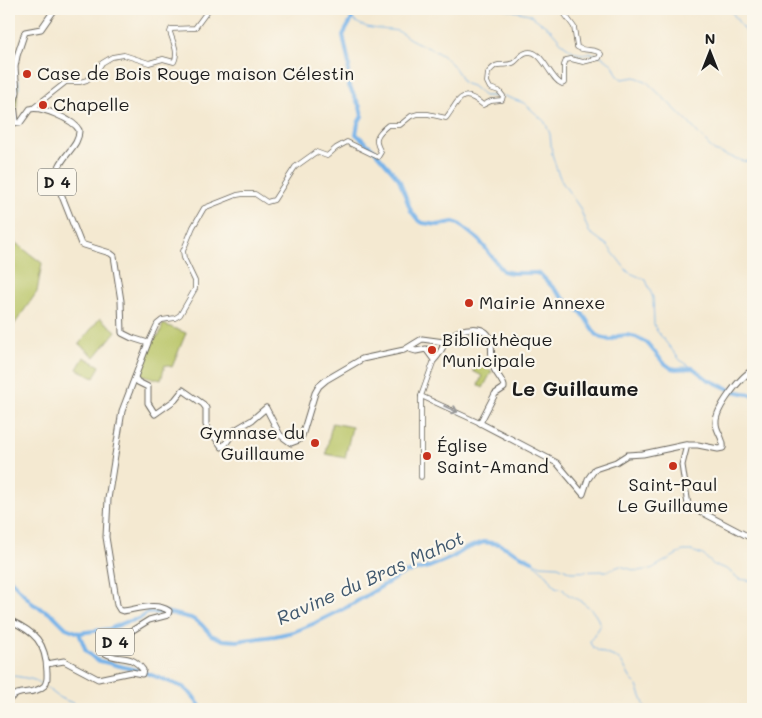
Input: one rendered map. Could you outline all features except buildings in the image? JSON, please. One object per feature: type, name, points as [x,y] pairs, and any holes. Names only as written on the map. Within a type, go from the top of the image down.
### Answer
[{"type":"main road","points":[[16,121],[14,108],[17,92],[15,64],[23,34],[28,30],[41,29],[55,9]]},
{"type":"main road","points":[[9,122],[20,122],[28,111],[33,108]]},
{"type":"main road","name":"D 4","points":[[33,108],[68,120],[80,130],[78,139],[62,160],[58,169],[56,178],[58,186],[81,244],[114,256],[121,302],[122,333],[148,343],[138,380],[122,411],[105,525],[108,558],[117,605],[120,610],[125,611],[148,606],[167,612],[149,620],[109,645],[105,650],[108,655],[130,658],[142,672],[131,672],[98,679],[64,661],[47,664]]},
{"type":"main road","points":[[409,349],[416,351],[426,349],[434,360],[443,349],[444,342],[453,334],[473,328],[480,329],[486,333],[490,340],[493,366],[504,388],[495,394],[480,423],[557,463],[583,494],[588,479],[596,468],[616,462],[627,455],[688,445],[698,445],[711,449],[724,448],[717,427],[716,419],[719,409],[739,383],[753,370]]},
{"type":"main road","points":[[138,380],[149,388],[148,403],[155,414],[174,400],[183,390],[203,404],[206,408],[206,425],[222,447],[235,430],[252,420],[266,408],[280,436],[291,443],[299,440],[302,436],[315,393],[319,386],[362,359],[409,349],[422,339],[444,342]]},
{"type":"main road","points":[[688,445],[682,467],[688,505],[753,539]]},
{"type":"main road","points":[[9,620],[35,635],[43,648],[47,664],[47,679],[44,686],[35,690],[16,693],[9,700]]},
{"type":"street","points":[[33,108],[66,82],[86,80],[97,71],[102,63],[112,57],[124,55],[149,63],[164,59],[174,62],[176,58],[171,29],[195,28],[209,9]]},
{"type":"street","points":[[148,343],[155,325],[162,320],[175,318],[180,315],[195,289],[195,281],[184,258],[183,251],[199,217],[206,207],[243,194],[254,194],[265,201],[272,201],[277,197],[295,166],[316,152],[327,156],[345,142],[378,157],[381,152],[376,145],[376,140],[388,125],[400,125],[411,116],[421,114],[446,118],[458,98],[462,96],[476,100],[483,105],[491,101],[502,100],[503,96],[501,93],[490,88],[488,85],[488,73],[497,65],[514,63],[527,52],[538,55],[554,78],[562,84],[566,60],[571,59],[584,62],[599,58],[601,54],[598,51],[583,50],[577,46],[574,27],[562,9]]},
{"type":"street","points":[[421,478],[421,396],[434,360]]},
{"type":"street","points":[[421,396],[480,423]]},
{"type":"green space","points":[[18,83],[16,121],[9,127],[9,90]]},
{"type":"green space","points":[[9,238],[42,263],[37,292],[9,332]]},
{"type":"green space","points":[[100,318],[116,331],[95,357],[79,344]]},
{"type":"green space","points":[[163,324],[186,333],[172,367],[165,365],[161,380],[139,374],[152,340],[159,336]]},
{"type":"green space","points":[[84,357],[100,366],[94,378],[77,369]]},
{"type":"green space","points":[[477,363],[492,371],[483,388],[478,385],[482,376],[473,371]]},
{"type":"green space","points":[[332,423],[352,427],[345,458],[326,454]]},
{"type":"waterway","points":[[348,9],[352,19],[343,35],[349,64],[347,82],[360,107],[362,116],[358,123],[356,134],[373,149],[399,179],[411,211],[418,220],[423,223],[438,225],[453,222],[459,224],[479,240],[503,271],[541,275],[562,297],[582,313],[600,337],[610,340],[618,336],[636,337],[647,343],[663,362],[671,368],[693,368],[707,379],[733,391],[753,395]]},
{"type":"waterway","points":[[505,9],[529,14],[551,30],[564,45],[576,53],[591,53],[601,56],[613,65],[618,76],[622,79],[635,77],[646,81],[688,122],[714,151],[743,161],[753,162]]},
{"type":"waterway","points":[[730,9],[753,44]]},
{"type":"waterway","points":[[352,19],[363,26],[401,33],[448,60],[463,83],[472,86],[484,96],[500,96]]},
{"type":"waterway","points":[[9,77],[14,78]]},
{"type":"waterway","points":[[19,80],[19,89]]},
{"type":"waterway","points":[[504,96],[524,103],[545,122],[550,134],[552,154],[558,173],[580,208],[589,232],[607,245],[628,272],[646,280],[653,298],[654,324],[657,331],[680,360],[693,368]]},
{"type":"waterway","name":"Ravine du Bras Mahot","points":[[79,633],[109,629],[139,619],[147,613],[165,612],[191,618],[201,624],[211,635],[223,640],[237,641],[275,636],[293,632],[315,623],[349,606],[404,573],[429,567],[484,542],[499,544],[532,561]]},
{"type":"waterway","name":"Ravine du Bras Mahot","points":[[532,561],[541,565],[558,566],[571,572],[607,571],[620,566],[637,571],[651,569],[683,551],[692,551],[703,555],[714,565],[727,569],[739,579],[753,581]]},
{"type":"waterway","points":[[532,562],[548,576],[555,587],[563,589],[566,593],[583,602],[592,611],[600,625],[590,641],[591,645],[597,650],[619,660],[635,683]]},
{"type":"waterway","points":[[9,578],[33,604],[53,615],[66,628],[79,633],[86,651],[96,660],[144,672],[183,687],[193,696],[202,709]]},
{"type":"waterway","points":[[9,675],[30,679],[42,684]]},
{"type":"waterway","points":[[637,686],[646,709]]},
{"type":"waterway","points":[[47,688],[60,698],[88,709]]},
{"type":"place","name":"Case de Bois Rouge maison Célestin","points":[[27,74]]},
{"type":"place","name":"Chapelle","points":[[43,105]]},
{"type":"place","name":"Mairie Annexe","points":[[469,303]]},
{"type":"place","name":"Bibliothèque Municipale","points":[[432,350]]},
{"type":"place","name":"Gymnase du Guillaume","points":[[315,443]]},
{"type":"place","name":"Église Saint-Amand","points":[[427,456]]},
{"type":"place","name":"Saint-Paul Le Guillaume","points":[[673,466]]},
{"type":"district","name":"Le Guillaume","points":[[575,389]]}]
